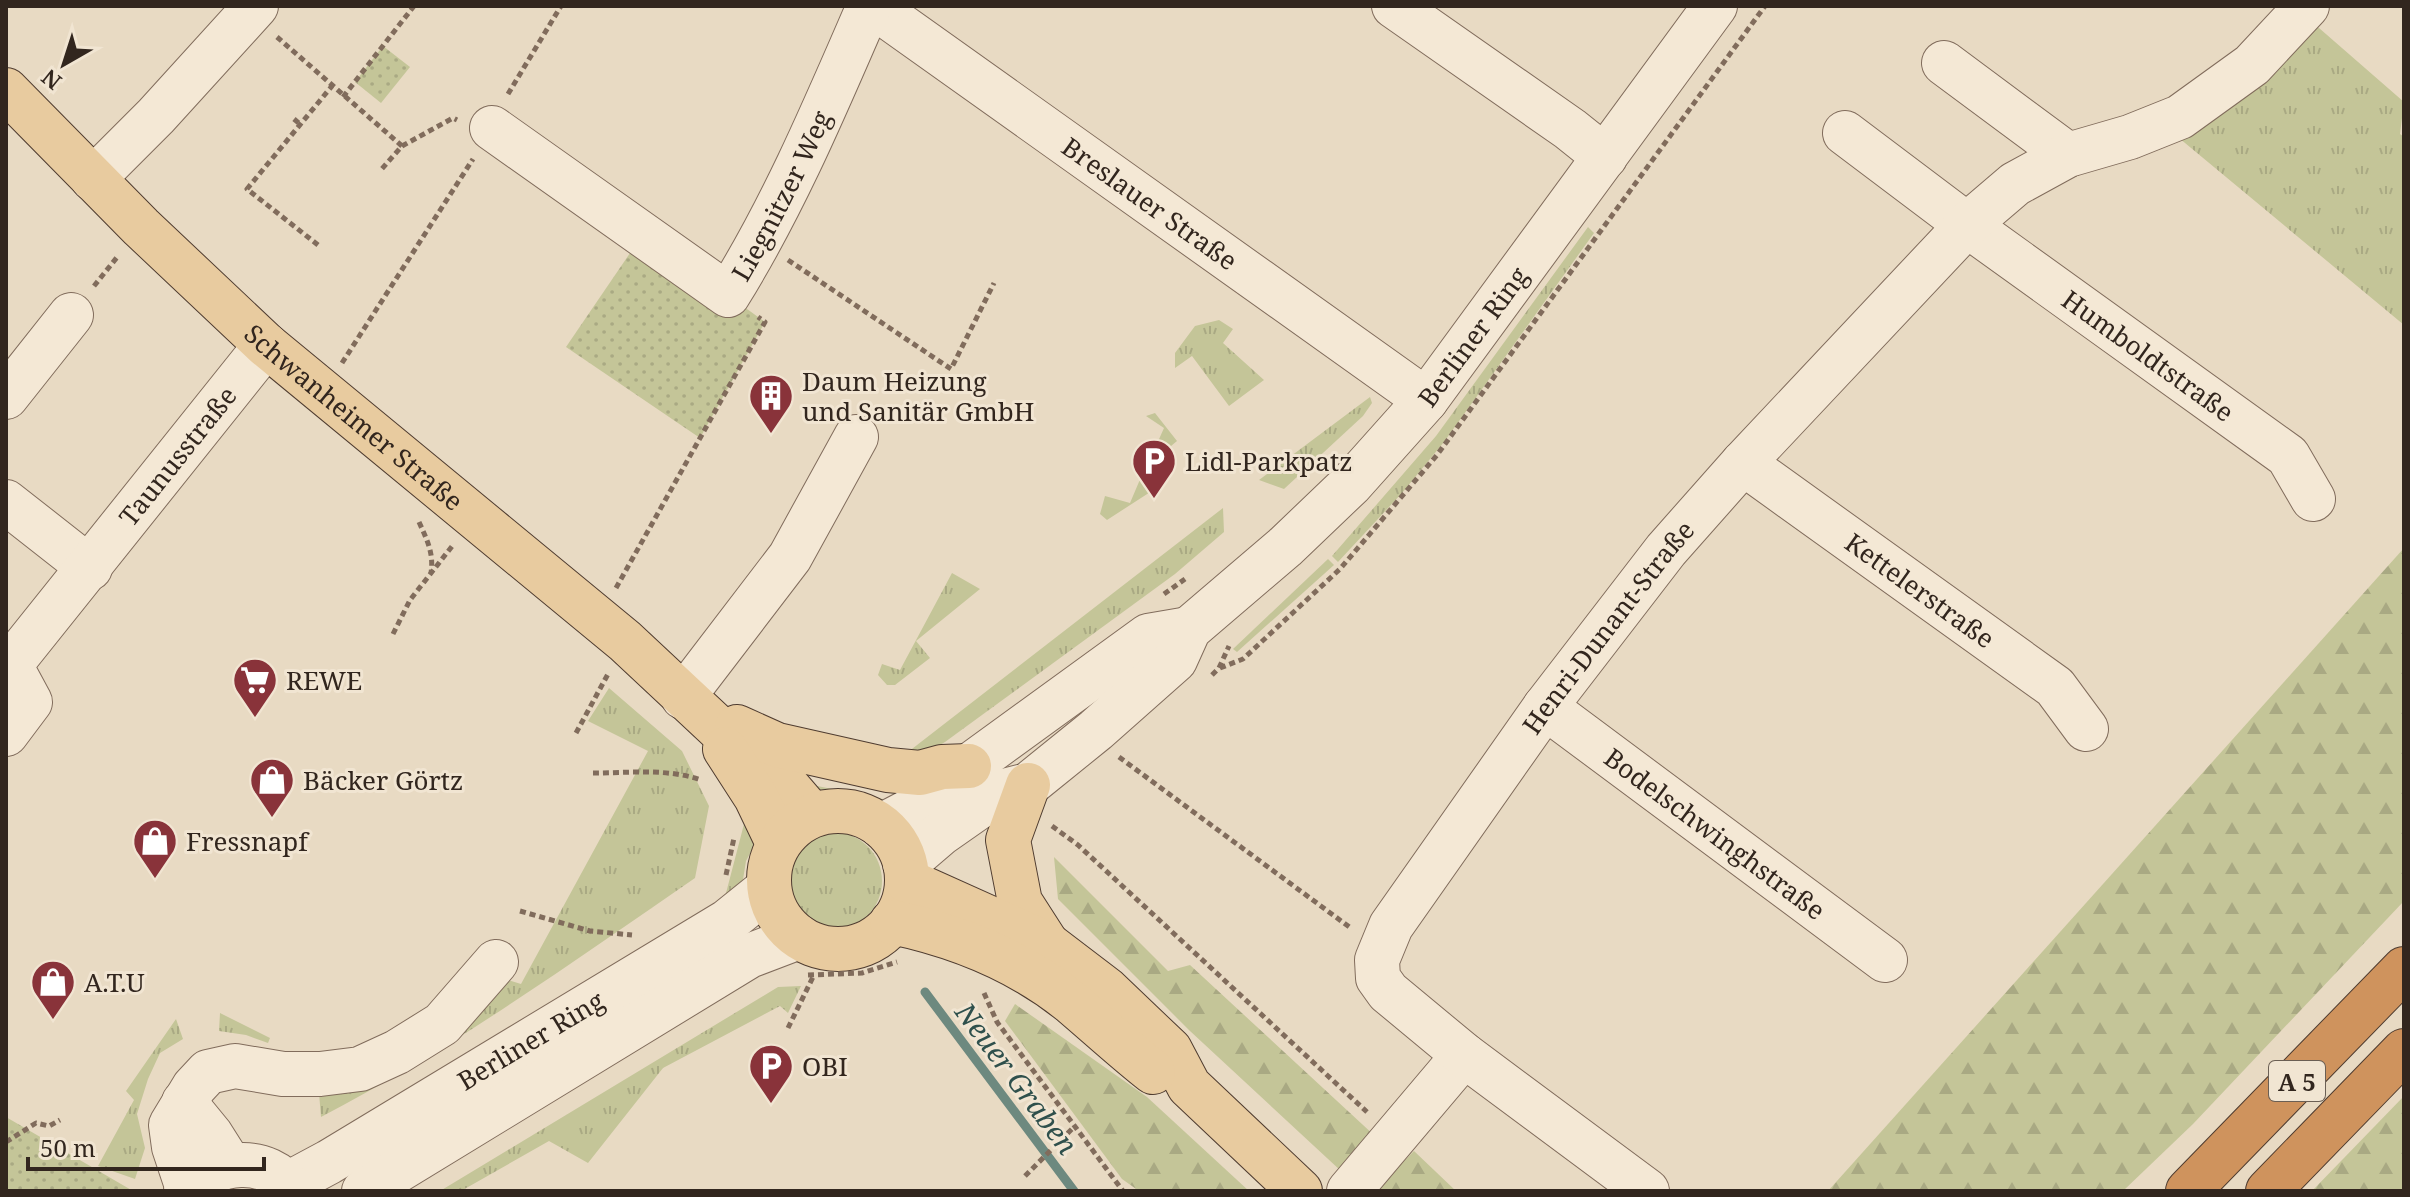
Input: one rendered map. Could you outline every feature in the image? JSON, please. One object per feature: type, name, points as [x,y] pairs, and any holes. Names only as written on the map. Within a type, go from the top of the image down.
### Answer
[{"type":"highway","name":"A 5","points":[[2188,1191],[2404,969]]},
{"type":"highway","name":"A 5","points":[[2268,1191],[2404,1051]]},
{"type":"main road","name":"Schwanheimer Straße","points":[[6,90],[141,227],[266,345],[612,630],[701,712],[741,740],[812,815]]},
{"type":"main road","name":"Schwanheimer Straße","points":[[701,712],[756,797],[778,843]]},
{"type":"main road","points":[[701,712],[777,745],[888,770],[920,773],[942,767],[969,766]]},
{"type":"main road","points":[[1028,785],[1008,840],[1020,902],[1047,944]]},
{"type":"main road","points":[[899,941],[906,872],[896,843],[881,826],[860,815],[836,811],[812,815],[793,827],[778,843],[770,865],[769,888],[778,916],[804,962],[823,948],[848,948],[873,939],[899,941],[937,931],[984,948],[1018,966],[1069,1001],[1152,1071],[1189,1086]]},
{"type":"main road","points":[[906,872],[1047,944],[1106,989],[1170,1050],[1189,1086],[1294,1184]]},
{"type":"street","name":"Liegnitzer Weg","points":[[488,135],[728,295],[761,242],[793,179],[871,6]]},
{"type":"street","name":"Breslauer Straße","points":[[871,6],[1426,400]]},
{"type":"street","points":[[1394,6],[1570,129],[1605,157]]},
{"type":"street","name":"Berliner Ring","points":[[906,872],[940,834],[1000,792],[1028,785],[1096,730],[1175,660],[1189,629],[1285,547],[1351,484],[1426,400],[1715,6]]},
{"type":"street","name":"Henri-Dunant-Straße","points":[[1380,949],[1391,926],[1545,707],[1666,550],[1743,463],[1967,225],[2015,184],[2068,155],[2130,137],[2180,117],[2252,65],[2307,6]]},
{"type":"street","points":[[93,179],[253,10]]},
{"type":"street","points":[[1944,63],[2068,155]]},
{"type":"street","points":[[1845,133],[1967,225]]},
{"type":"street","name":"Humboldtstraße","points":[[1967,225],[2288,456],[2313,499]]},
{"type":"street","points":[[6,397],[81,303]]},
{"type":"street","name":"Taunusstraße","points":[[6,734],[30,702],[8,663],[90,568],[266,345]]},
{"type":"street","points":[[701,712],[856,437]]},
{"type":"street","name":"Kettelerstraße","points":[[1743,463],[2055,687],[2086,729]]},
{"type":"street","points":[[6,502],[90,568]]},
{"type":"street","points":[[881,826],[922,806],[954,784],[969,766],[1148,636],[1189,629]]},
{"type":"street","name":"Bodelschwinghstraße","points":[[1545,707],[1885,960]]},
{"type":"street","name":"Berliner Ring","points":[[230,1165],[251,1165],[271,1171],[290,1187],[728,921],[769,888]]},
{"type":"street","points":[[1380,949],[1378,978],[1388,992],[1464,1055],[1647,1191]]},
{"type":"street","name":"Berliner Ring","points":[[364,1191],[749,956],[804,962]]},
{"type":"street","points":[[184,1102],[230,1165],[214,1170],[187,1190],[171,1125],[184,1102],[208,1072],[235,1066],[283,1074],[360,1069],[397,1052],[442,1024],[496,962]]},
{"type":"street","points":[[1349,1191],[1464,1055]]},
{"type":"path","points":[[343,97],[414,6]]},
{"type":"path","points":[[322,392],[488,135],[505,100],[561,6]]},
{"type":"path","points":[[253,10],[343,97],[402,146]]},
{"type":"path","points":[[318,245],[244,187],[332,86]]},
{"type":"path","points":[[380,171],[402,146],[453,118],[488,135]]},
{"type":"path","points":[[294,119],[301,125]]},
{"type":"path","points":[[81,303],[141,227]]},
{"type":"path","points":[[761,242],[951,369],[994,283]]},
{"type":"path","points":[[576,733],[612,630],[765,322],[728,295]]},
{"type":"path","points":[[416,507],[430,545],[433,560],[430,574]]},
{"type":"path","points":[[393,634],[410,600],[474,518]]},
{"type":"path","points":[[1115,754],[1380,949]]},
{"type":"path","points":[[593,773],[661,772],[685,774],[705,781]]},
{"type":"path","points":[[1047,823],[1078,845],[1394,1137]]},
{"type":"path","points":[[723,884],[734,841],[733,828]]},
{"type":"path","points":[[520,911],[590,931],[637,936]]},
{"type":"path","points":[[788,1028],[804,962],[862,973],[899,941]]},
{"type":"path","points":[[980,985],[997,1022],[1123,1191]]},
{"type":"path","points":[[6,1142],[36,1123],[49,1126],[60,1120]]},
{"type":"path","points":[[1025,1176],[1074,1127]]},
{"type":"green space","points":[[2311,21],[2404,102],[2400,134],[2404,137],[2404,325],[2179,138]]},
{"type":"green space","points":[[383,46],[410,67],[381,103],[355,82]]},
{"type":"green space","points":[[1588,227],[1594,233],[1444,442],[1338,562],[1332,556],[1436,436]]},
{"type":"green space","points":[[643,234],[765,322],[700,438],[566,347]]},
{"type":"green space","points":[[1219,320],[1233,329],[1223,343],[1264,380],[1229,406],[1192,356],[1175,368],[1175,353],[1195,326]]},
{"type":"green space","points":[[1370,397],[1372,403],[1363,416],[1284,489],[1259,480]]},
{"type":"green space","points":[[1155,413],[1177,441],[1147,466],[1164,428],[1146,416]]},
{"type":"green space","points":[[1144,470],[1158,487],[1107,520],[1100,514],[1105,496],[1130,503]]},
{"type":"green space","points":[[1223,508],[1224,532],[1175,574],[945,742],[923,755],[908,752]]},
{"type":"green space","points":[[2404,548],[2404,901],[2193,1124],[2123,1191],[1828,1191]]},
{"type":"green space","points":[[1328,559],[1334,565],[1237,652],[1233,649]]},
{"type":"green space","points":[[952,573],[980,589],[916,641],[930,658],[895,685],[887,685],[878,675],[882,664],[900,670]]},
{"type":"green space","points":[[609,688],[682,751],[709,806],[695,878],[465,1033],[321,1117],[319,1093],[501,978],[521,984],[648,751],[588,721]]},
{"type":"green space","points":[[797,782],[903,803],[848,801],[821,794]]},
{"type":"green space","points":[[751,817],[755,844],[746,861],[742,886],[725,897],[744,824]]},
{"type":"green space","points":[[833,832],[852,836],[868,846],[878,862],[882,881],[878,900],[868,916],[852,926],[833,930],[814,926],[798,916],[788,900],[784,881],[788,862],[798,846],[814,836]]},
{"type":"green space","points":[[1054,857],[1168,971],[1190,965],[1376,1137],[1341,1171],[1190,1031],[1058,899]]},
{"type":"green space","points":[[801,986],[788,1013],[780,1006],[663,1068],[588,1163],[549,1141],[461,1191],[440,1191],[778,987]]},
{"type":"green space","points":[[1015,1004],[1147,1097],[1249,1191],[1139,1191],[1122,1179],[1005,1021]]},
{"type":"green space","points":[[220,1013],[270,1038],[268,1043],[246,1035],[219,1031]]},
{"type":"green space","points":[[176,1019],[183,1039],[160,1053],[137,1114],[145,1148],[135,1179],[98,1166],[134,1100],[126,1091]]},
{"type":"green space","points":[[2404,1096],[2404,1191],[2312,1191]]},
{"type":"green space","points":[[6,1117],[133,1191],[6,1191]]},
{"type":"green space","points":[[1414,1151],[1456,1191],[1374,1191]]},
{"type":"waterway","name":"Neuer Graben","points":[[925,992],[1074,1191]]},
{"type":"place","name":"Daum Heizung und Sanitär GmbH","points":[[771,435]]},
{"type":"place","name":"Lidl-Parkpatz","points":[[1154,500]]},
{"type":"place","name":"REWE","points":[[255,719]]},
{"type":"place","name":"Bäcker Görtz","points":[[272,819]]},
{"type":"place","name":"Fressnapf","points":[[155,880]]},
{"type":"place","name":"A.T.U","points":[[53,1021]]},
{"type":"place","name":"OBI","points":[[771,1105]]}]
